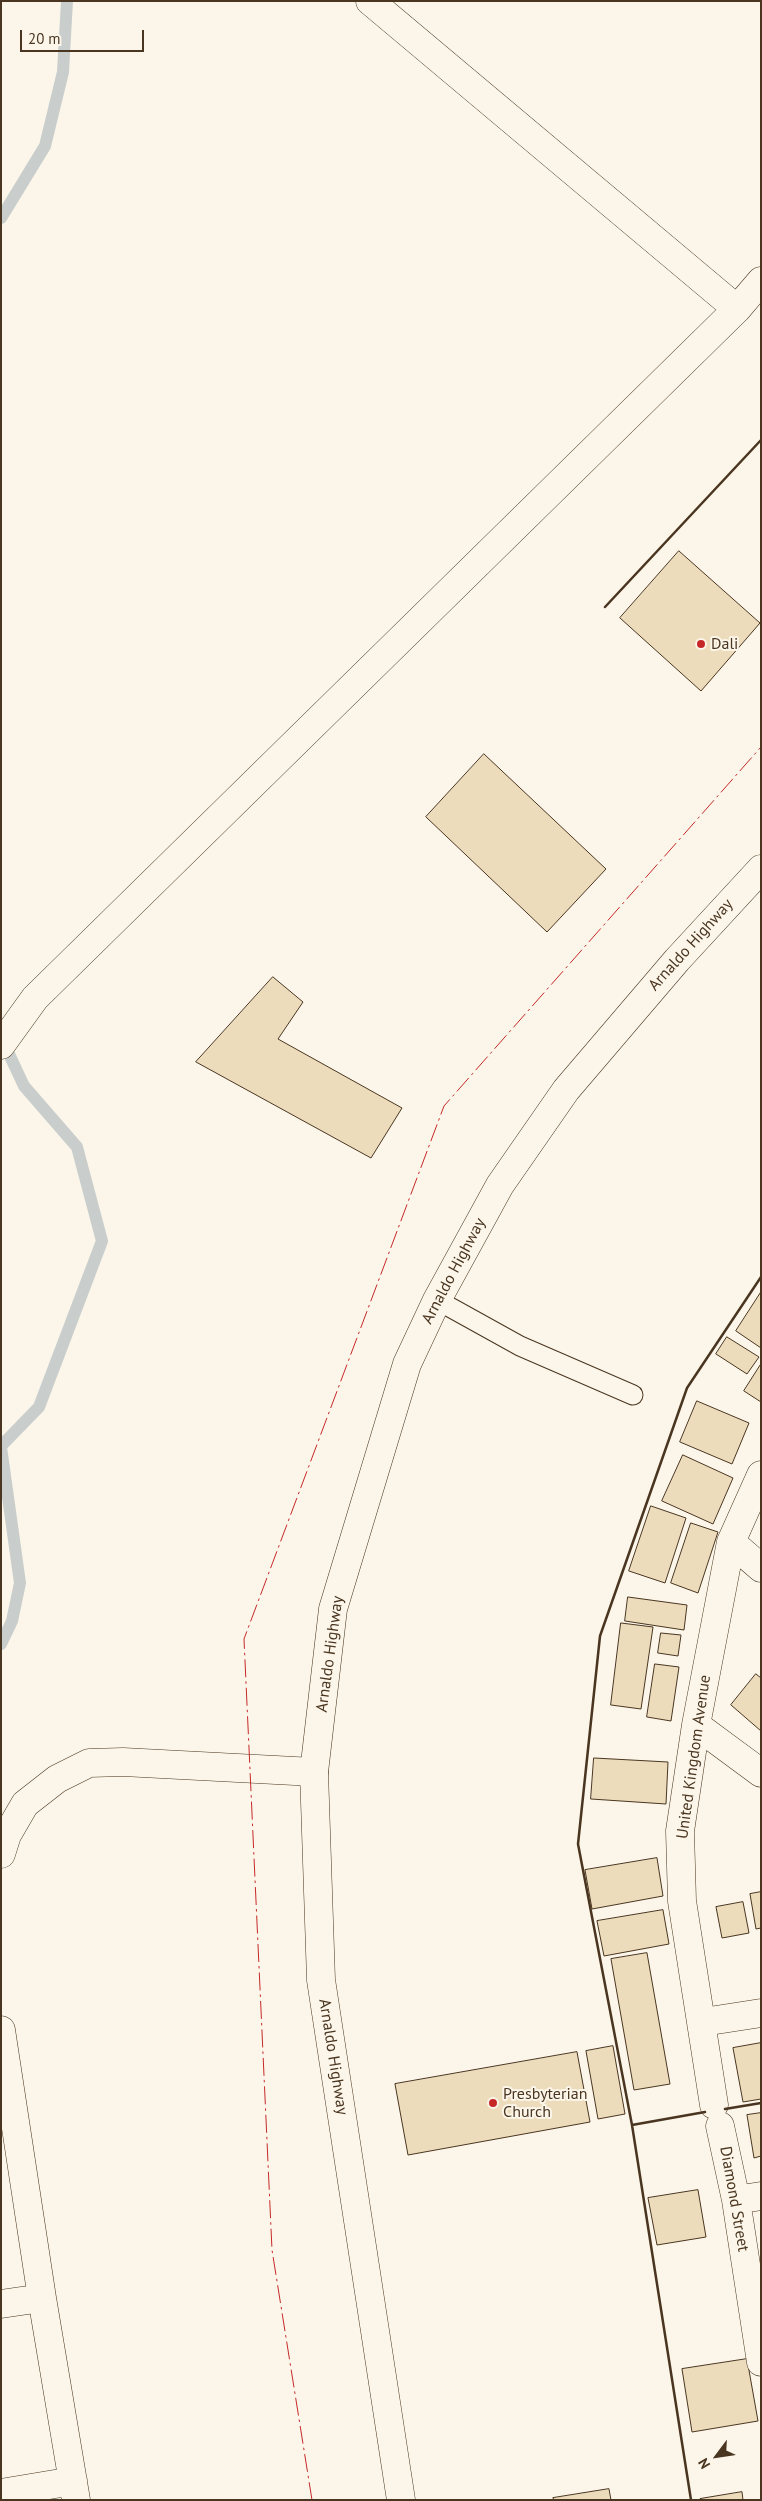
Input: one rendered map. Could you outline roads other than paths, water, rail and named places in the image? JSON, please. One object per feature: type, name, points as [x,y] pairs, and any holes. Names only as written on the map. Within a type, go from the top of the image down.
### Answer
[{"type":"street","points":[[370,1],[737,309]]},
{"type":"street","points":[[1,1045],[35,998],[737,309],[761,281]]},
{"type":"street","name":"Arnaldo Highway","points":[[401,2500],[321,1980],[314,1772],[333,1609],[407,1364],[437,1300],[500,1185],[566,1090],[677,960],[761,869]]},
{"type":"street","name":"United Kingdom Avenue","points":[[717,2116],[682,1900],[680,1831],[696,1725],[731,1542],[761,1476]]},
{"type":"street","points":[[731,1542],[761,1568]]},
{"type":"street","points":[[696,1725],[761,1773]]},
{"type":"street","points":[[1,1854],[7,1835],[26,1804],[57,1779],[88,1763],[123,1762],[314,1772]]},
{"type":"street","points":[[703,2022],[761,2012]]},
{"type":"street","points":[[1,2030],[42,2298],[74,2490],[1,2493]]},
{"type":"street","name":"Diamond Street","points":[[717,2116],[748,2198],[761,2362]]},
{"type":"street","points":[[1,2304],[42,2298]]},
{"type":"lane","points":[[437,1300],[520,1346],[634,1395]]},
{"type":"waterway","points":[[1,218],[45,146],[63,72],[67,1]]},
{"type":"waterway","points":[[1,1446],[39,1407],[102,1241],[77,1147],[24,1086],[2,1039]]},
{"type":"waterway","points":[[1,1447],[20,1583],[12,1621],[1,1644]]},
{"type":"place","name":"Dali","points":[[701,644]]},
{"type":"place","name":"Presbyterian Church","points":[[493,2103]]}]
